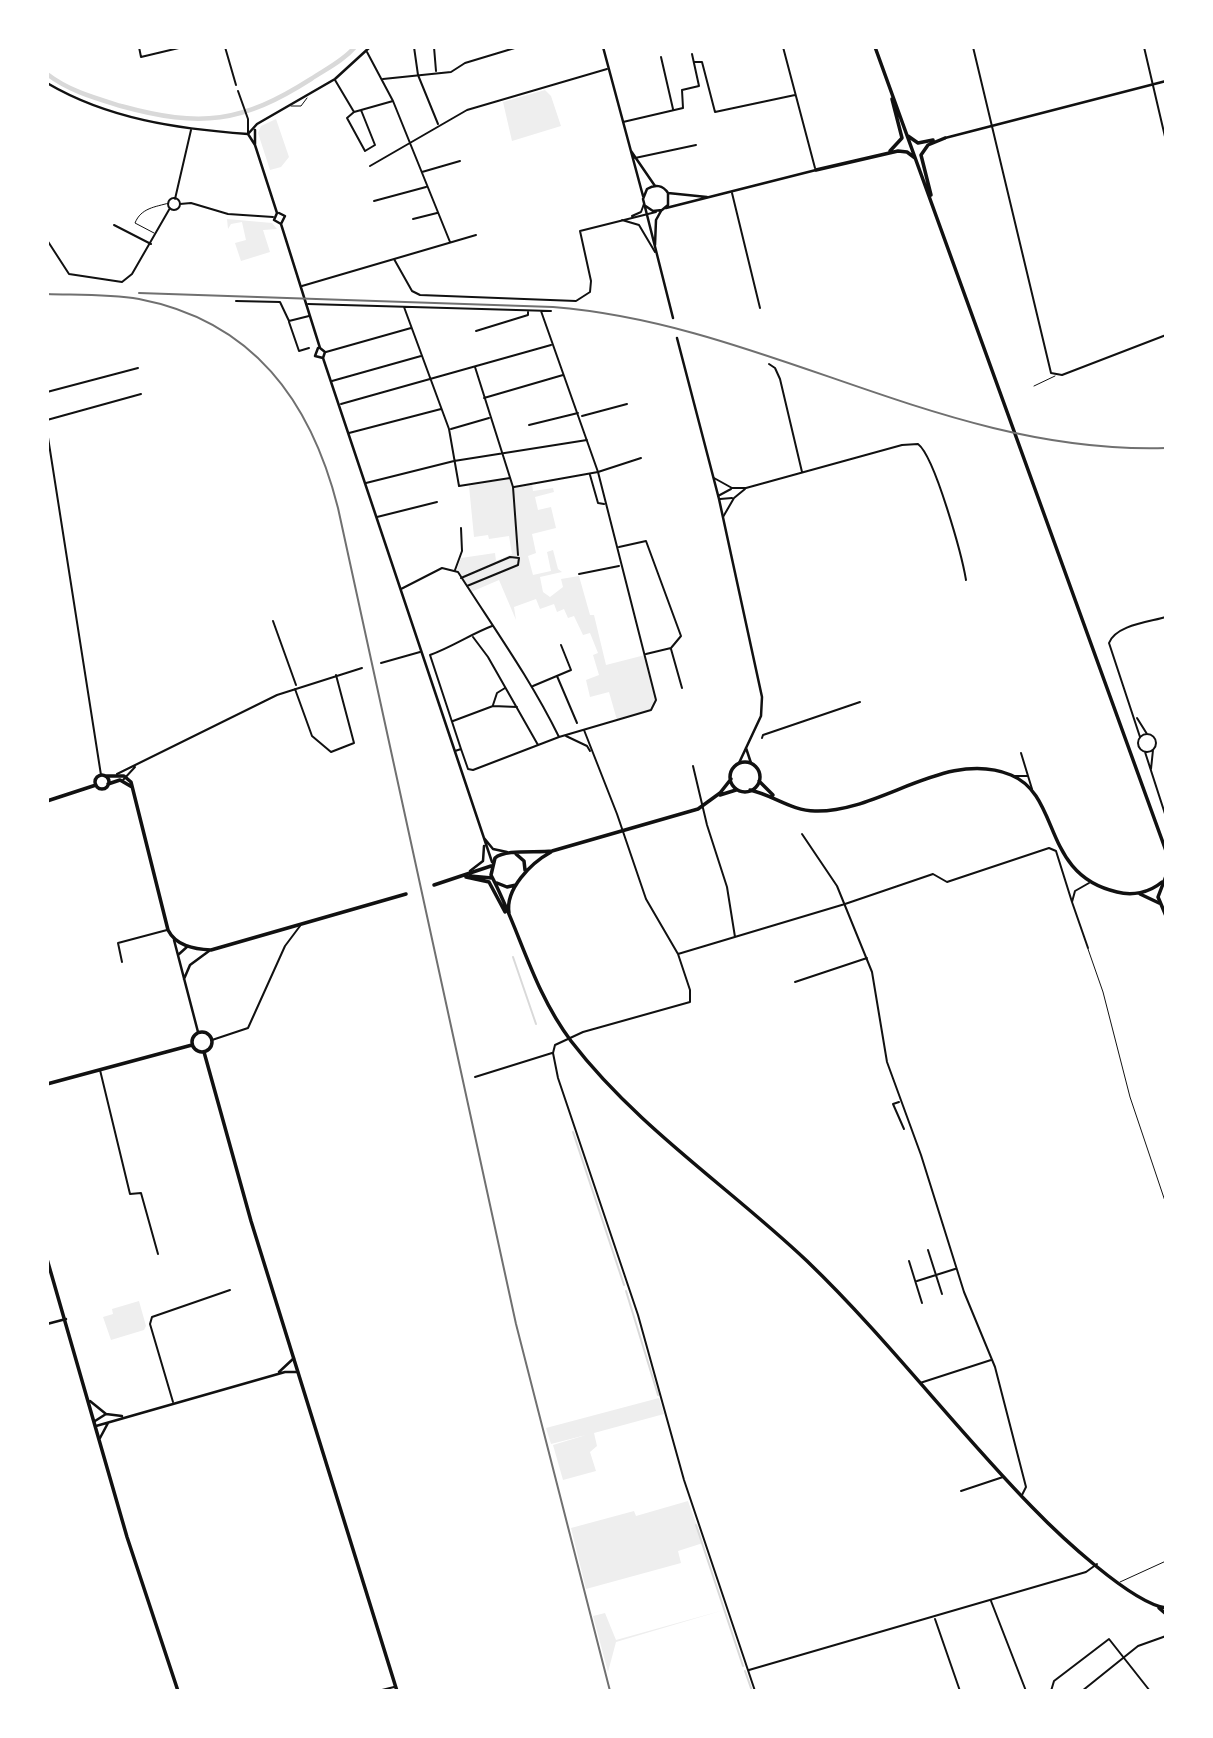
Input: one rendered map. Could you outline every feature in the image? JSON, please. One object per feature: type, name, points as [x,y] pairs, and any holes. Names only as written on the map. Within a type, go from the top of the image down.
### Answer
[{"type":"main road","points":[[875,47],[1166,851]]},
{"type":"main road","points":[[884,153],[897,147],[902,138],[891,90]]},
{"type":"main road","points":[[906,131],[918,143],[945,138]]},
{"type":"main road","points":[[932,204],[921,155],[928,145],[945,138]]},
{"type":"main road","points":[[816,170],[884,153],[904,151],[916,160]]},
{"type":"main road","points":[[466,876],[491,864],[498,855],[507,852],[552,851],[702,807],[731,779],[733,768],[739,763],[751,763],[758,769],[759,781],[777,799]]},
{"type":"main road","points":[[715,797],[738,789],[750,790],[797,809],[830,810],[959,770],[987,769],[1012,775],[1036,798],[1065,860],[1089,883],[1121,893],[1138,894],[1159,903]]},
{"type":"main road","points":[[96,785],[96,779],[117,774],[133,788],[169,930],[174,940],[188,946],[211,950],[406,894]]},
{"type":"main road","points":[[103,776],[108,784]]},
{"type":"main road","points":[[47,801],[96,785],[103,788],[125,779]]},
{"type":"main road","points":[[731,779],[738,789]]},
{"type":"main road","points":[[750,790],[759,781]]},
{"type":"main road","points":[[1160,830],[1166,843]]},
{"type":"main road","points":[[511,926],[508,900],[516,885],[533,862],[552,851]]},
{"type":"main road","points":[[515,853],[524,861],[525,872]]},
{"type":"main road","points":[[491,864],[507,916],[538,985],[569,1038],[621,1098],[785,1241],[856,1309],[1052,1528],[1120,1582],[1166,1614]]},
{"type":"main road","points":[[466,876],[489,882],[507,916]]},
{"type":"main road","points":[[435,885],[466,876],[494,879],[503,886],[516,885]]},
{"type":"main road","points":[[1138,894],[1161,882],[1166,876]]},
{"type":"main road","points":[[1161,882],[1159,903],[1166,916]]},
{"type":"main road","points":[[198,1032],[207,1033],[212,1040],[211,1048],[204,1052],[196,1050],[192,1045],[192,1037],[198,1032]]},
{"type":"main road","points":[[47,1084],[192,1045]]},
{"type":"main road","points":[[204,1052],[297,1369],[396,1688]]},
{"type":"main road","points":[[47,1259],[127,1537],[178,1691]]},
{"type":"main road","points":[[1157,1607],[1166,1608]]},
{"type":"street","points":[[139,47],[141,57],[183,47]]},
{"type":"street","points":[[166,47],[167,52]]},
{"type":"street","points":[[225,47],[236,85]]},
{"type":"street","points":[[47,83],[76,101],[103,110],[191,130],[248,134],[256,126],[335,79],[370,47]]},
{"type":"street","points":[[414,47],[418,75],[439,125]]},
{"type":"street","points":[[434,47],[437,73]]},
{"type":"street","points":[[382,79],[451,72],[465,63],[518,47]]},
{"type":"street","points":[[603,47],[673,318]]},
{"type":"street","points":[[394,259],[412,291],[420,295],[576,301],[590,292],[591,281],[580,230],[816,170],[783,47]]},
{"type":"street","points":[[973,47],[1047,358],[1055,376],[1166,335]]},
{"type":"street","points":[[1144,47],[1150,85],[1166,141]]},
{"type":"street","points":[[366,52],[393,101],[450,242]]},
{"type":"street","points":[[622,122],[684,107],[682,90],[699,87],[692,54]]},
{"type":"street","points":[[661,57],[673,110]]},
{"type":"street","points":[[694,62],[702,62],[715,112],[795,95]]},
{"type":"street","points":[[370,166],[467,110],[608,69]]},
{"type":"street","points":[[335,79],[355,112]]},
{"type":"street","points":[[945,138],[1166,81]]},
{"type":"street","points":[[238,91],[247,119],[248,134],[254,144],[277,213],[274,218]]},
{"type":"street","points":[[361,110],[375,143],[375,147],[365,151],[348,120],[348,115],[361,110],[393,101]]},
{"type":"street","points":[[247,119],[256,126]]},
{"type":"street","points":[[254,144],[256,126]]},
{"type":"street","points":[[47,240],[69,274],[118,282],[129,278],[170,208],[169,203],[175,199],[191,130]]},
{"type":"street","points":[[635,158],[696,145]]},
{"type":"street","points":[[628,147],[654,186],[662,187],[668,193],[710,197]]},
{"type":"street","points":[[421,173],[460,161]]},
{"type":"street","points":[[643,196],[654,186]]},
{"type":"street","points":[[374,201],[427,187]]},
{"type":"street","points":[[732,192],[761,308]]},
{"type":"street","points":[[656,255],[654,231],[668,193]]},
{"type":"street","points":[[175,199],[180,204]]},
{"type":"street","points":[[180,204],[191,203],[228,214],[274,218],[281,224],[320,348],[325,352]]},
{"type":"street","points":[[644,203],[656,212]]},
{"type":"street","points":[[621,220],[641,212],[644,203]]},
{"type":"street","points":[[170,208],[177,209],[180,204]]},
{"type":"street","points":[[414,219],[438,212]]},
{"type":"street","points":[[277,213],[285,216],[281,224]]},
{"type":"street","points":[[621,220],[639,225],[656,255]]},
{"type":"street","points":[[114,225],[149,244]]},
{"type":"street","points":[[300,286],[476,235]]},
{"type":"street","points":[[236,301],[280,302],[299,351],[309,348]]},
{"type":"street","points":[[306,304],[551,311]]},
{"type":"street","points":[[404,306],[449,429],[459,486],[510,478]]},
{"type":"street","points":[[477,331],[528,315],[528,310]]},
{"type":"street","points":[[493,625],[430,655],[469,770],[655,706],[656,700],[598,472],[541,311]]},
{"type":"street","points":[[289,321],[310,315]]},
{"type":"street","points":[[325,352],[411,328]]},
{"type":"street","points":[[677,338],[723,517],[762,696],[761,716],[739,763]]},
{"type":"street","points":[[338,404],[552,345]]},
{"type":"street","points":[[320,348],[315,354],[323,358]]},
{"type":"street","points":[[325,352],[323,358],[491,864]]},
{"type":"street","points":[[331,381],[421,356]]},
{"type":"street","points":[[769,364],[775,368],[780,379],[803,473]]},
{"type":"street","points":[[466,587],[518,565],[513,487],[474,366]]},
{"type":"street","points":[[47,392],[138,369]]},
{"type":"street","points":[[484,398],[564,375]]},
{"type":"street","points":[[47,420],[141,394]]},
{"type":"street","points":[[529,425],[627,404]]},
{"type":"street","points":[[348,433],[441,409]]},
{"type":"street","points":[[449,429],[490,418]]},
{"type":"street","points":[[47,431],[103,776]]},
{"type":"street","points":[[365,483],[454,461],[588,440]]},
{"type":"street","points":[[713,477],[732,488],[746,488],[902,446],[922,447],[962,551],[966,580]]},
{"type":"street","points":[[513,487],[598,472],[641,458]]},
{"type":"street","points":[[589,474],[598,503],[606,504]]},
{"type":"street","points":[[1166,485],[1166,497]]},
{"type":"street","points":[[718,498],[732,488]]},
{"type":"street","points":[[723,517],[734,498],[746,488]]},
{"type":"street","points":[[718,498],[734,498]]},
{"type":"street","points":[[376,517],[437,502]]},
{"type":"street","points":[[455,570],[461,551],[461,528]]},
{"type":"street","points":[[618,548],[646,541],[681,636],[671,648],[645,655]]},
{"type":"street","points":[[461,578],[518,555]]},
{"type":"street","points":[[579,574],[619,566]]},
{"type":"street","points":[[400,589],[442,568],[455,570],[532,686],[559,737]]},
{"type":"street","points":[[1166,617],[1119,631],[1112,635],[1109,643],[1135,715],[1140,737],[1139,747],[1145,752],[1166,817]]},
{"type":"street","points":[[273,621],[312,736],[331,752],[354,743],[335,674]]},
{"type":"street","points":[[472,636],[479,641],[538,745]]},
{"type":"street","points":[[532,686],[571,670],[561,645]]},
{"type":"street","points":[[671,648],[682,688]]},
{"type":"street","points":[[381,663],[421,651]]},
{"type":"street","points":[[117,774],[296,688],[362,668]]},
{"type":"street","points":[[429,673],[435,671]]},
{"type":"street","points":[[557,676],[576,723]]},
{"type":"street","points":[[493,706],[498,693],[505,687]]},
{"type":"street","points":[[762,738],[763,735],[860,702]]},
{"type":"street","points":[[452,721],[493,706],[517,707]]},
{"type":"street","points":[[1135,715],[1147,735],[1154,739],[1151,773]]},
{"type":"street","points":[[584,730],[646,899],[678,954],[690,990],[690,1002],[569,1038],[555,1045],[553,1053],[633,1303],[684,1480],[755,1691]]},
{"type":"street","points":[[565,735],[587,746],[594,756]]},
{"type":"street","points":[[1140,737],[1147,735]]},
{"type":"street","points":[[746,748],[751,763]]},
{"type":"street","points":[[454,752],[461,749]]},
{"type":"street","points":[[1145,752],[1153,750]]},
{"type":"street","points":[[1021,753],[1036,798]]},
{"type":"street","points":[[125,779],[135,766]]},
{"type":"street","points":[[693,766],[702,807],[727,887],[735,938]]},
{"type":"street","points":[[1012,775],[1028,775]]},
{"type":"street","points":[[480,830],[493,849],[507,852]]},
{"type":"street","points":[[802,834],[845,904],[867,958],[887,1062],[921,1155],[956,1269],[992,1360],[1011,1419],[1026,1487],[1021,1496]]},
{"type":"street","points":[[466,876],[483,860],[484,842]]},
{"type":"street","points":[[678,954],[845,904],[933,874],[947,882],[1049,848],[1056,850],[1088,948]]},
{"type":"street","points":[[1072,902],[1075,891],[1089,883]]},
{"type":"street","points":[[212,1040],[248,1028],[285,946],[303,923]]},
{"type":"street","points":[[122,962],[118,943],[169,930]]},
{"type":"street","points":[[174,940],[198,1032]]},
{"type":"street","points":[[178,955],[188,946]]},
{"type":"street","points":[[183,982],[192,963],[195,948]]},
{"type":"street","points":[[180,964],[192,963],[211,950]]},
{"type":"street","points":[[795,982],[867,958]]},
{"type":"street","points":[[475,1077],[553,1053]]},
{"type":"street","points":[[100,1069],[130,1194],[141,1192],[158,1254]]},
{"type":"street","points":[[901,1101],[893,1104],[904,1129]]},
{"type":"street","points":[[928,1250],[942,1294]]},
{"type":"street","points":[[909,1261],[922,1303]]},
{"type":"street","points":[[916,1282],[956,1269]]},
{"type":"street","points":[[173,1403],[150,1324],[152,1317],[230,1290]]},
{"type":"street","points":[[47,1324],[66,1319]]},
{"type":"street","points":[[276,1374],[294,1358]]},
{"type":"street","points":[[920,1383],[992,1360]]},
{"type":"street","points":[[287,1367],[297,1369]]},
{"type":"street","points":[[96,1423],[108,1423],[297,1369]]},
{"type":"street","points":[[90,1401],[106,1414],[125,1416]]},
{"type":"street","points":[[96,1423],[106,1414]]},
{"type":"street","points":[[99,1440],[108,1423]]},
{"type":"street","points":[[961,1491],[1004,1476]]},
{"type":"street","points":[[748,1670],[1086,1572],[1097,1564]]},
{"type":"street","points":[[991,1600],[1026,1691]]},
{"type":"street","points":[[934,1617],[960,1691]]},
{"type":"street","points":[[1082,1691],[1138,1646],[1166,1636]]},
{"type":"street","points":[[1051,1691],[1054,1681],[1109,1639],[1150,1691]]},
{"type":"street","points":[[378,1691],[396,1688]]},
{"type":"lane","points":[[154,233],[135,223],[136,219],[142,211],[169,203]]},
{"type":"lane","points":[[1034,386],[1055,376]]},
{"type":"lane","points":[[1088,948],[1103,992],[1130,1097],[1166,1204]]},
{"type":"lane","points":[[1120,1582],[1166,1561]]},
{"type":"shaded area","points":[[545,90],[551,96],[561,126],[512,141],[503,102]]},
{"type":"shaded area","points":[[276,119],[289,157],[281,167],[270,170],[258,133],[261,126]]},
{"type":"shaded area","points":[[227,219],[272,223],[277,229],[263,230],[270,252],[241,261],[235,243],[246,240],[242,222],[231,224],[228,229]]},
{"type":"shaded area","points":[[510,478],[513,487],[532,484],[533,491],[553,488],[554,492],[535,497],[538,510],[551,507],[556,528],[532,534],[536,553],[528,556],[533,575],[551,571],[547,552],[553,550],[558,569],[562,572],[540,577],[543,592],[550,597],[563,587],[561,579],[579,576],[590,615],[594,615],[606,665],[645,655],[656,700],[651,710],[617,720],[609,692],[590,697],[586,680],[599,675],[593,655],[598,653],[590,633],[583,635],[574,616],[568,618],[564,609],[557,612],[554,604],[540,609],[536,599],[514,607],[516,620],[499,580],[471,592],[457,569],[461,558],[495,553],[496,561],[512,554],[509,536],[489,539],[488,535],[474,537],[469,486]]},
{"type":"shaded area","points":[[139,1301],[146,1326],[144,1330],[111,1340],[103,1317],[113,1314],[112,1309]]},
{"type":"shaded area","points":[[659,1398],[664,1414],[594,1433],[597,1446],[590,1452],[596,1471],[563,1480],[553,1445],[586,1435],[551,1444],[546,1428]]},
{"type":"shaded area","points":[[688,1501],[703,1543],[678,1551],[681,1563],[586,1589],[571,1528],[634,1511],[636,1516]]},
{"type":"shaded area","points":[[724,1610],[616,1642],[608,1672],[593,1616],[605,1613],[616,1640]]},
{"type":"waterway","points":[[47,74],[73,89],[121,106],[149,113],[198,119],[242,113],[263,105],[334,64],[355,47]]},
{"type":"waterway","points":[[513,957],[536,1024]]},
{"type":"waterway","points":[[573,1132],[624,1285]]},
{"type":"waterway","points":[[626,1291],[658,1395]]},
{"type":"waterway","points":[[696,1525],[743,1666]]},
{"type":"waterway","points":[[745,1671],[752,1691]]},
{"type":"railway","points":[[139,293],[553,307],[632,318],[708,337],[932,411],[1008,431],[1085,445],[1166,448]]},
{"type":"railway","points":[[47,294],[105,295],[139,299],[179,310],[214,326],[245,347],[271,372],[312,433],[338,508],[516,1324],[610,1691]]}]
